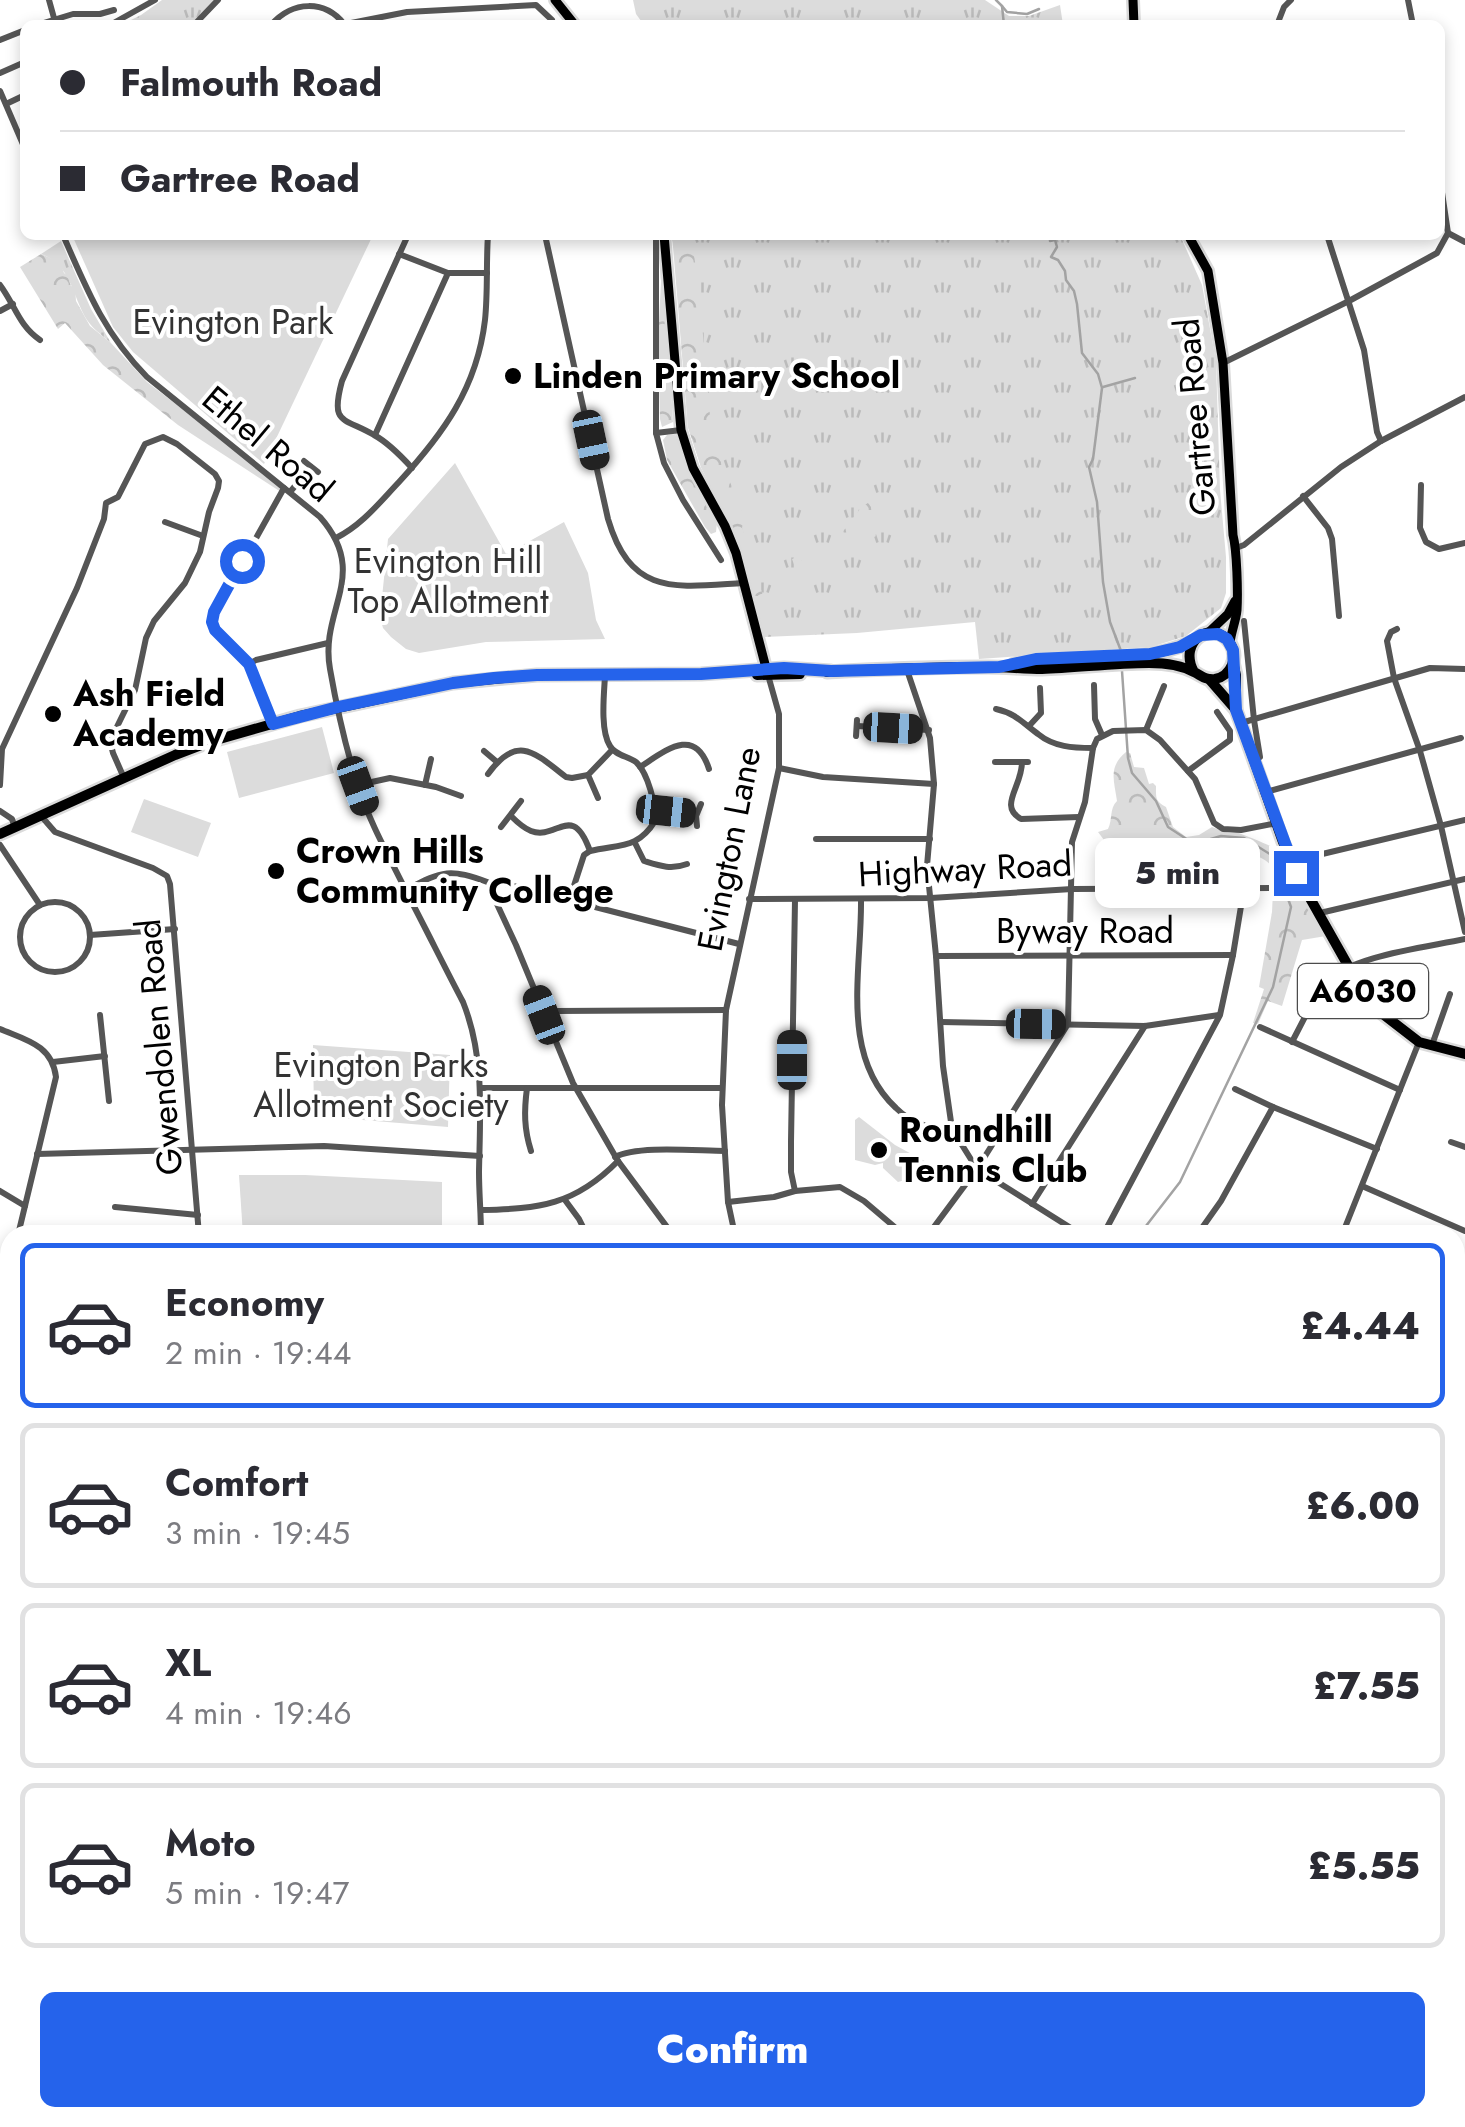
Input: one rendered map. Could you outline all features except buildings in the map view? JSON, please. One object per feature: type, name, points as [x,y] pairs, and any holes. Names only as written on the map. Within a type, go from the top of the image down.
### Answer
[{"type":"highway","points":[[5,829],[42,817],[189,749],[338,707],[453,683],[537,675],[1038,669],[1150,663],[1209,679],[1229,671],[1238,639],[1208,633],[1180,647],[1150,654],[1036,659],[999,667]]},
{"type":"highway","points":[[1192,642],[1188,662],[1194,672]]},
{"type":"highway","name":"Gartree Road","points":[[1234,662],[1236,710]]},
{"type":"highway","name":"Gartree Road","points":[[1209,679],[1247,722],[1266,792],[1302,884]]},
{"type":"highway","name":"A6030","points":[[1302,884],[1375,1008],[1419,1042],[1465,1054]]},
{"type":"main road","points":[[554,0],[571,20]]},
{"type":"main road","name":"Evington Lane","points":[[664,240],[681,430],[693,468],[726,526],[736,554],[767,672]]},
{"type":"main road","name":"Gartree Road","points":[[1191,240],[1208,271],[1224,363],[1238,639]]},
{"type":"main road","points":[[1208,633],[1228,614],[1236,598]]},
{"type":"street","points":[[49,0],[54,18]]},
{"type":"street","points":[[119,20],[154,0]]},
{"type":"street","points":[[201,20],[218,0]]},
{"type":"street","points":[[276,20],[300,5],[318,2],[330,6],[340,20]]},
{"type":"street","points":[[364,20],[407,12],[534,5],[550,20]]},
{"type":"street","points":[[49,20],[114,10]]},
{"type":"street","points":[[553,20],[562,10]]},
{"type":"street","points":[[0,91],[20,137]]},
{"type":"street","points":[[6,104],[20,97]]},
{"type":"street","points":[[1445,205],[1445,238]]},
{"type":"street","points":[[1448,233],[1465,242]]},
{"type":"street","name":"Ethel Road","points":[[65,240],[102,320],[124,352],[147,377],[320,517],[336,538],[344,583],[328,643],[329,666],[358,786],[379,840],[473,1028],[481,1088],[481,1225]]},
{"type":"street","points":[[406,240],[337,398],[343,420],[376,435],[412,468]]},
{"type":"street","points":[[336,538],[361,523],[448,425],[472,374],[484,323],[488,240]]},
{"type":"street","points":[[546,240],[608,519],[622,554],[637,570],[667,585],[743,583]]},
{"type":"street","points":[[656,240],[656,434],[664,463],[720,560]]},
{"type":"street","points":[[1329,240],[1364,350],[1381,441]]},
{"type":"street","points":[[1224,363],[1437,253],[1444,240]]},
{"type":"street","points":[[399,254],[448,273],[487,274]]},
{"type":"street","points":[[376,435],[448,273]]},
{"type":"street","points":[[0,284],[26,330],[40,340]]},
{"type":"street","points":[[0,310],[14,304]]},
{"type":"street","points":[[1236,548],[1381,441],[1465,397]]},
{"type":"street","points":[[656,434],[681,430]]},
{"type":"street","points":[[0,785],[2,749],[77,588],[104,520],[106,503],[118,497],[145,444],[163,437],[198,460],[219,481],[200,552],[185,583],[154,621],[146,638],[135,690],[110,741],[124,779]]},
{"type":"street","points":[[273,724],[249,664],[215,630],[212,617],[287,490],[311,466]]},
{"type":"street","points":[[1421,485],[1420,528],[1426,542],[1439,548],[1465,544]]},
{"type":"street","points":[[1303,496],[1332,539],[1339,616]]},
{"type":"street","points":[[165,522],[204,536]]},
{"type":"street","name":"Gartree Road","points":[[1244,622],[1238,639],[1247,722],[1260,757]]},
{"type":"street","points":[[1292,1042],[1328,979],[1358,962],[1465,936],[1441,826],[1394,678],[1386,640],[1397,629]]},
{"type":"street","points":[[249,664],[328,643]]},
{"type":"street","points":[[1247,722],[1430,668],[1465,669]]},
{"type":"street","points":[[906,670],[929,730],[934,784],[928,866],[943,1066],[952,1129],[977,1169],[1066,1225]]},
{"type":"street","name":"Evington Lane","points":[[733,1225],[721,1088],[726,1010],[779,768],[779,714],[767,672]]},
{"type":"street","points":[[569,901],[581,862],[590,851],[635,843],[656,821],[654,801],[640,767],[612,750],[607,739],[605,676]]},
{"type":"street","points":[[1094,686],[1095,719],[1102,735]]},
{"type":"street","points":[[1146,730],[1164,686]]},
{"type":"street","points":[[1030,726],[1041,713],[1040,688]]},
{"type":"street","points":[[996,709],[1008,712],[1058,745],[1093,748]]},
{"type":"street","points":[[1188,771],[1230,740],[1230,731],[1217,712]]},
{"type":"street","points":[[856,728],[929,730]]},
{"type":"street","points":[[935,1225],[977,1169],[1068,1024],[1072,842],[1097,739],[1126,730],[1146,730],[1160,740],[1198,784],[1214,823],[1222,829],[1241,830],[1277,823]]},
{"type":"street","points":[[1266,792],[1462,738]]},
{"type":"street","points":[[640,767],[676,744],[691,746],[705,756],[709,769]]},
{"type":"street","points":[[488,774],[504,754],[522,750],[566,777],[588,775],[612,750]]},
{"type":"street","points":[[484,751],[497,762]]},
{"type":"street","points":[[546,762],[552,753]]},
{"type":"street","points":[[425,784],[431,759]]},
{"type":"street","points":[[995,762],[1025,762],[1010,802],[1016,817],[1079,818]]},
{"type":"street","points":[[779,768],[822,777],[934,784]]},
{"type":"street","points":[[588,775],[598,798]]},
{"type":"street","points":[[358,786],[390,778],[460,796]]},
{"type":"street","points":[[502,826],[521,801]]},
{"type":"street","points":[[697,826],[701,804]]},
{"type":"street","points":[[0,810],[12,819],[5,829]]},
{"type":"street","points":[[656,812],[696,816]]},
{"type":"street","points":[[510,816],[532,832],[566,825],[576,828],[585,837],[590,851]]},
{"type":"street","name":"Gwendolen Road","points":[[42,817],[55,832],[166,876],[172,892],[198,1225]]},
{"type":"street","points":[[1291,861],[1465,820]]},
{"type":"street","points":[[816,839],[930,838]]},
{"type":"street","points":[[635,843],[644,861],[661,867],[688,864]]},
{"type":"street","points":[[0,845],[40,905]]},
{"type":"street","points":[[406,890],[436,874],[454,872],[738,944]]},
{"type":"street","points":[[1318,914],[1465,879]]},
{"type":"street","points":[[490,883],[575,1087],[617,1159],[666,1225]]},
{"type":"street","name":"Highway Road","points":[[749,899],[861,900],[1072,888],[1294,888],[1302,884]]},
{"type":"street","points":[[1107,1225],[1220,1015],[1244,888]]},
{"type":"street","points":[[795,900],[790,1142],[796,1191]]},
{"type":"street","points":[[861,900],[857,1022],[863,1053],[884,1096],[900,1112],[938,1130],[952,1129]]},
{"type":"street","points":[[56,901],[70,905],[86,920],[89,948],[79,964],[66,971],[52,972],[32,964],[23,953],[20,930],[24,918],[40,905],[56,901]]},
{"type":"street","points":[[90,935],[174,929]]},
{"type":"street","name":"Byway Road","points":[[936,956],[1233,955]]},
{"type":"street","points":[[1432,1046],[1450,994]]},
{"type":"street","points":[[544,1015],[556,1011],[726,1010]]},
{"type":"street","points":[[100,1015],[109,1100]]},
{"type":"street","points":[[941,1022],[1145,1026],[1220,1015]]},
{"type":"street","points":[[1032,1204],[1145,1026]]},
{"type":"street","points":[[1260,1027],[1400,1090]]},
{"type":"street","points":[[0,1029],[42,1048],[56,1077],[20,1225]]},
{"type":"street","points":[[1346,1225],[1419,1042]]},
{"type":"street","points":[[52,1062],[105,1056]]},
{"type":"street","points":[[481,1088],[721,1088]]},
{"type":"street","points":[[527,1088],[525,1132],[531,1151]]},
{"type":"street","points":[[1236,1089],[1377,1149]]},
{"type":"street","points":[[1204,1225],[1273,1107]]},
{"type":"street","points":[[1451,1142],[1465,1147]]},
{"type":"street","points":[[38,1154],[324,1146],[480,1156]]},
{"type":"street","points":[[481,1210],[525,1210],[566,1200],[604,1176],[621,1153],[724,1152]]},
{"type":"street","points":[[1362,1186],[1451,1225]]},
{"type":"street","points":[[728,1202],[840,1188],[864,1201],[892,1225]]},
{"type":"street","points":[[0,1192],[25,1207]]},
{"type":"street","points":[[566,1200],[582,1225]]},
{"type":"street","points":[[115,1207],[198,1216]]},
{"type":"green space","points":[[162,0],[215,0],[196,20],[131,20]]},
{"type":"green space","points":[[633,0],[985,0],[1009,16],[1029,16],[1060,5],[1062,20],[640,20]]},
{"type":"green space","name":"Evington Park","points":[[74,240],[371,240],[264,464],[133,352],[113,327]]},
{"type":"green space","points":[[659,240],[673,422],[662,427],[658,340]]},
{"type":"green space","points":[[672,240],[1182,240],[1202,285],[1216,361],[1226,557],[1226,593],[1221,608],[1186,636],[1151,647],[979,659],[975,622],[764,637],[731,527],[701,467],[688,427]]},
{"type":"green space","points":[[672,240],[692,240],[711,428],[744,516],[742,528],[763,596],[752,593],[731,527],[701,467],[688,427]]},
{"type":"green space","points":[[61,241],[111,343],[87,320],[59,265],[41,254]]},
{"type":"green space","points":[[41,254],[60,262],[90,326],[147,382],[284,487],[281,492],[178,425],[103,365],[65,323],[58,329],[20,267]]},
{"type":"green space","points":[[675,434],[696,485],[717,522],[716,532],[711,534],[667,460],[663,440]]},
{"type":"green space","name":"Evington Hill Top Allotment","points":[[455,463],[506,554],[564,522],[588,573],[596,620],[605,639],[486,642],[419,653],[406,649],[383,628],[380,617],[388,539]]},
{"type":"green space","points":[[869,502],[876,503],[868,524],[876,536],[830,566],[826,563],[817,568],[814,578],[807,580],[796,570],[792,559],[797,557],[803,568],[808,568],[822,559]]},
{"type":"green space","points":[[322,727],[334,773],[239,798],[227,752]]},
{"type":"green space","points":[[1126,752],[1130,753],[1134,767],[1144,768],[1173,827],[1186,837],[1212,827],[1237,832],[1279,851],[1290,878],[1274,879],[1270,864],[1240,844],[1225,840],[1184,855],[1165,847],[1150,847],[1143,856],[1144,865],[1132,864],[1135,854],[1130,846],[1107,844],[1098,832],[1108,829],[1117,801],[1114,769]]},
{"type":"green space","points":[[144,799],[211,823],[198,857],[131,832]]},
{"type":"green space","points":[[1273,891],[1301,891],[1326,936],[1302,940],[1282,1006],[1268,1001],[1258,1024],[1253,1023],[1264,989],[1259,987]]},
{"type":"green space","name":"Evington Parks Allotment Society","points":[[313,1045],[450,1055],[448,1127],[314,1116]]},
{"type":"green space","name":"Roundhill Tennis Club","points":[[859,1117],[895,1145],[930,1164],[925,1174],[898,1182],[883,1168],[883,1163],[855,1160],[855,1120]]},
{"type":"green space","points":[[239,1175],[442,1182],[442,1225],[242,1225]]},
{"type":"waterway","points":[[996,0],[1002,6],[1003,20]]},
{"type":"waterway","points":[[1002,6],[1007,12],[1027,14],[1039,9]]},
{"type":"waterway","points":[[1050,240],[1055,240]]},
{"type":"waterway","points":[[1055,240],[1057,247],[1051,257],[1058,260],[1074,291],[1082,353],[1098,374],[1102,388],[1089,467],[1097,502],[1103,582],[1110,622],[1121,651]]},
{"type":"waterway","points":[[1103,387],[1135,378]]},
{"type":"waterway","points":[[1122,671],[1132,773],[1156,801],[1168,827],[1188,840],[1244,838],[1273,856],[1282,883]]},
{"type":"waterway","points":[[1147,1225],[1180,1182],[1273,987],[1291,907],[1287,896]]},
{"type":"place","name":"Linden Primary School","points":[[513,376]]},
{"type":"place","name":"Ash Field Academy","points":[[53,714]]},
{"type":"place","name":"Crown Hills Community College","points":[[276,871]]},
{"type":"place","name":"Roundhill Tennis Club","points":[[879,1150]]},
{"type":"route","points":[[242,561],[212,622],[215,630],[249,664],[273,724],[453,683],[494,678],[701,674],[784,668],[831,671],[999,667],[1036,659],[1150,654],[1180,647],[1201,635],[1218,634],[1227,639],[1233,650],[1236,710],[1296,873]]}]
